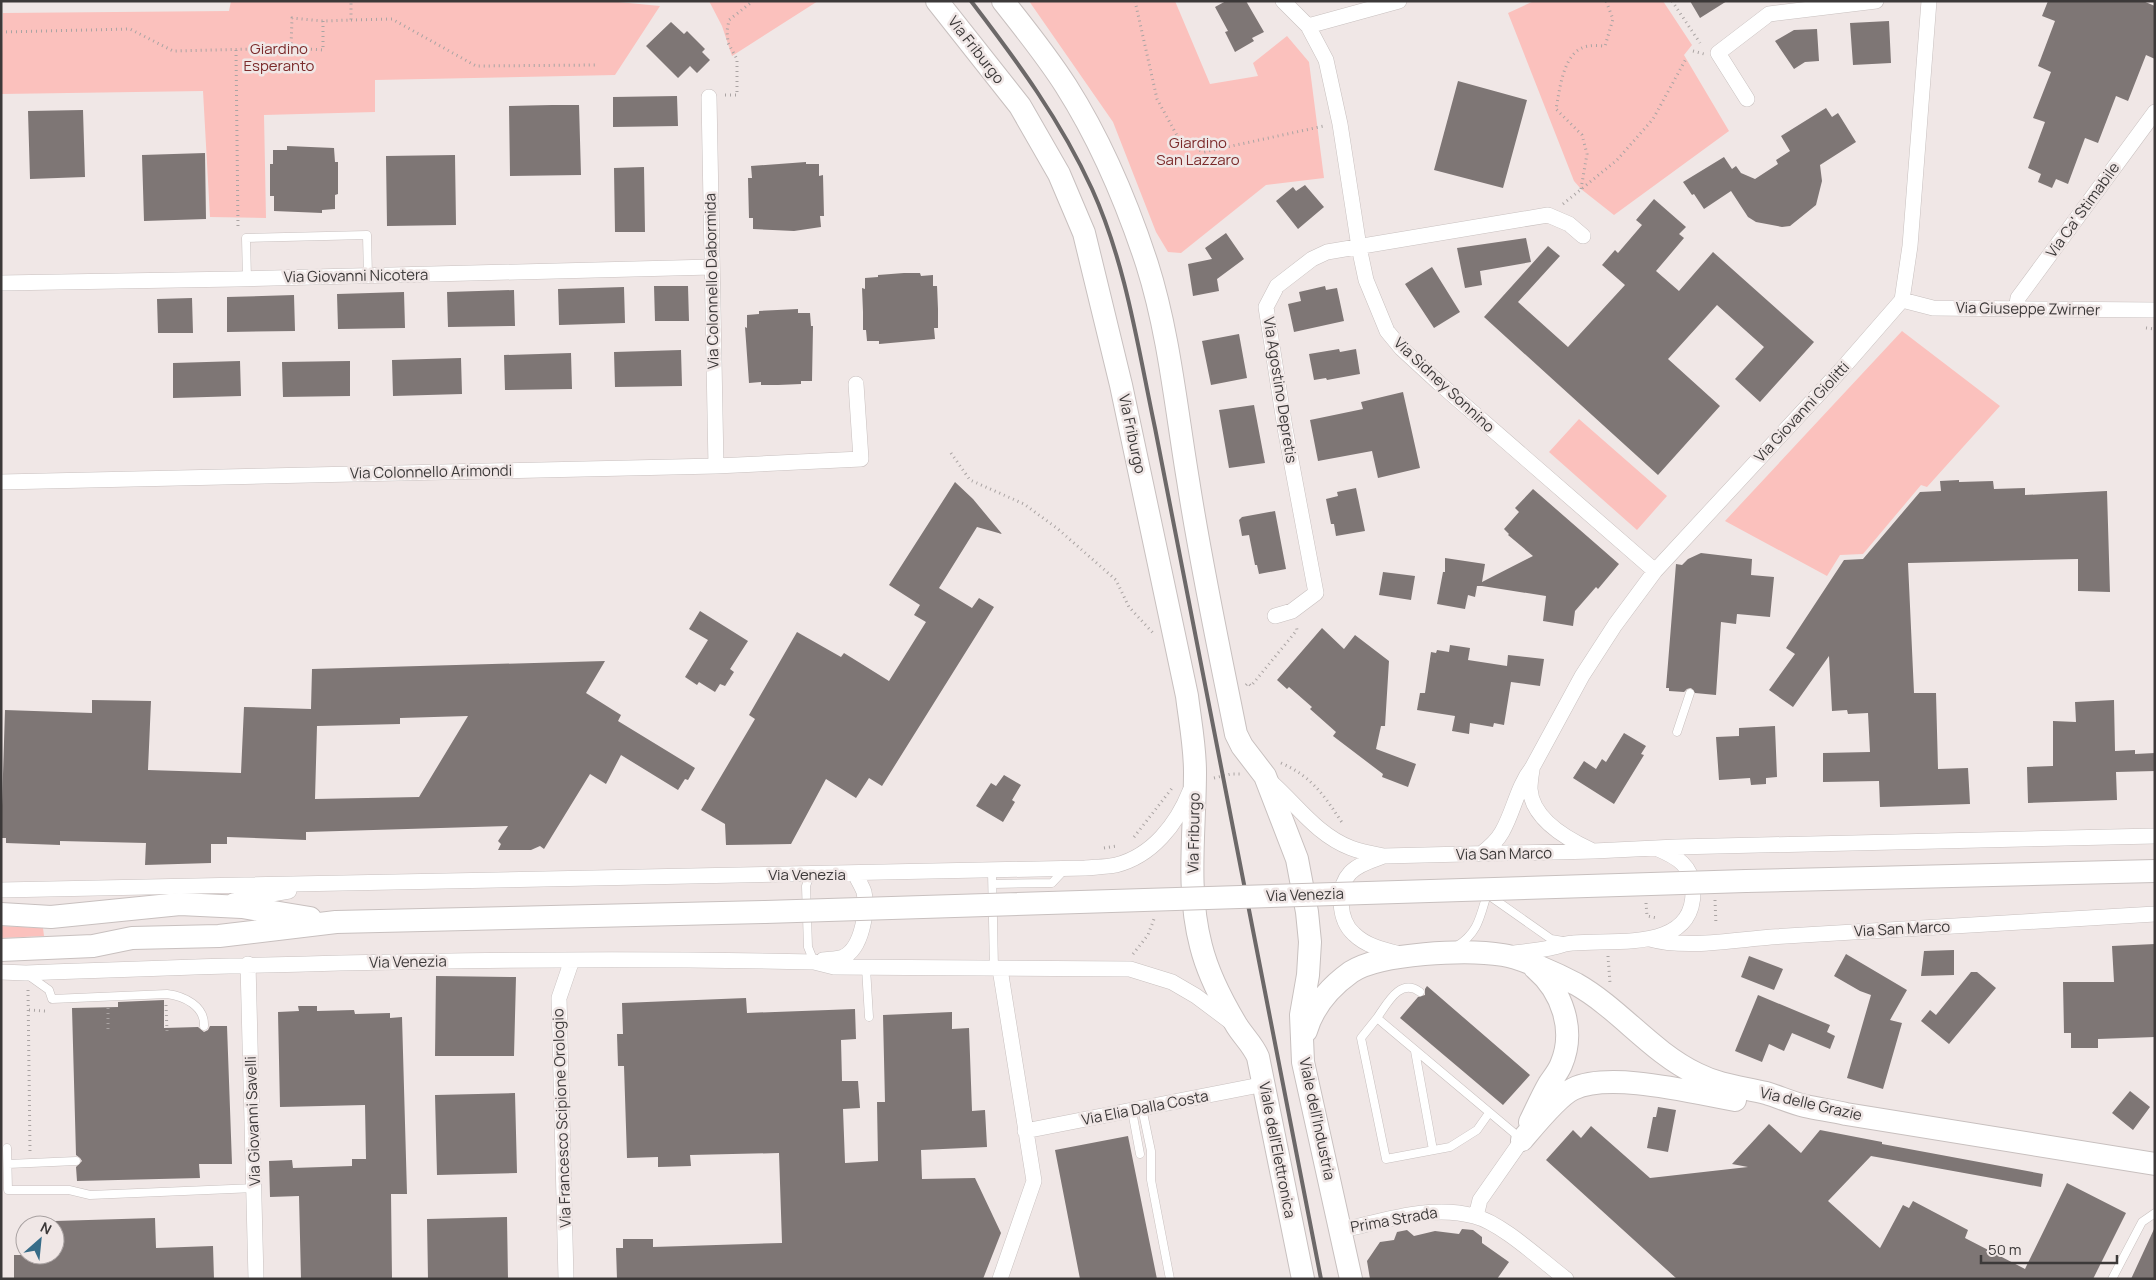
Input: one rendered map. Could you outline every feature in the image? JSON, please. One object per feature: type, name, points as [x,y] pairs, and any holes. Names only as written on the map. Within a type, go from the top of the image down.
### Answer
[{"type":"street","name":"Via Friburgo","points":[[937,1],[1020,106],[1058,174],[1084,233],[1121,385],[1185,686],[1194,745],[1192,847],[1194,910],[1197,929],[1206,964],[1238,1027]]},
{"type":"street","points":[[1002,1],[1039,46],[1067,88],[1094,137],[1114,178],[1147,266],[1162,324],[1204,571],[1236,734],[1242,746],[1262,771]]},
{"type":"street","name":"Via Sidney Sonnino","points":[[1283,1],[1308,26],[1326,60],[1340,124],[1366,280],[1387,331],[1401,348],[1655,571]]},
{"type":"street","points":[[1308,26],[1399,1]]},
{"type":"street","points":[[1746,100],[1718,53],[1740,35],[1769,14],[1876,1]]},
{"type":"street","points":[[1902,300],[1910,246],[1929,1]]},
{"type":"street","name":"Via Colonnello Dabormida","points":[[709,97],[716,466]]},
{"type":"street","name":"Via Ca' Stimabile","points":[[2016,309],[2018,298],[2155,112]]},
{"type":"street","points":[[1548,215],[1569,224],[1583,236]]},
{"type":"street","name":"Via Agostino Depretis","points":[[1275,616],[1292,611],[1316,593],[1285,428],[1266,307],[1278,286],[1312,259],[1327,252],[1548,215]]},
{"type":"street","name":"Via Giovanni Nicotera","points":[[1,283],[246,279],[712,267]]},
{"type":"street","name":"Via Giuseppe Zwirner","points":[[1902,300],[1933,308],[2155,310]]},
{"type":"street","name":"Via Giovanni Giolitti","points":[[1480,854],[1494,843],[1502,832],[1524,779],[1532,768],[1582,676],[1614,625],[1655,571],[1842,370],[1902,300]]},
{"type":"street","name":"Via Colonnello Arimondi","points":[[1,482],[716,466],[861,458],[856,384]]},
{"type":"street","name":"Via Giovanni Giolitti","points":[[1532,768],[1530,790],[1533,801],[1545,820],[1572,842],[1594,851]]},
{"type":"street","name":"Via San Marco","points":[[1262,771],[1309,821],[1338,842],[1351,848],[1384,856],[1594,851],[1654,847],[2155,836]]},
{"type":"street","name":"Viale dell'Industria","points":[[1262,771],[1297,858],[1305,898],[1310,942],[1308,975],[1301,1015],[1303,1062],[1310,1099],[1342,1230],[1351,1279]]},
{"type":"street","name":"Via Venezia","points":[[1,890],[855,874],[992,877],[1117,865],[1138,856],[1151,848],[1182,812],[1193,780]]},
{"type":"street","name":"Via San Marco","points":[[1302,1044],[1310,1017],[1335,985],[1352,971],[1406,956],[1447,953],[1503,955],[1552,948],[1570,943],[1650,939],[1674,931],[1684,923],[1688,916],[1693,900],[1692,876],[1684,863],[1654,847]]},
{"type":"street","name":"Via San Marco","points":[[1384,856],[1362,864],[1350,873],[1342,889],[1342,910],[1345,922],[1353,934],[1379,948],[1406,956]]},
{"type":"street","name":"Via Venezia","points":[[1,950],[93,946],[132,938],[219,936],[336,922],[765,912],[1746,881],[2155,871]]},
{"type":"street","name":"Via Venezia","points":[[1,972],[26,973],[248,964],[572,960],[814,962],[842,958],[853,948],[865,922],[864,892],[855,874]]},
{"type":"street","name":"Via Venezia","points":[[214,905],[256,896],[286,893],[309,883]]},
{"type":"street","name":"Via Venezia","points":[[1,914],[51,917],[144,906],[214,905],[270,911],[336,922]]},
{"type":"street","name":"Via San Marco","points":[[1650,939],[1663,943],[1716,942],[2155,914]]},
{"type":"street","name":"Via delle Grazie","points":[[1503,955],[1556,974],[1594,995],[1676,1063],[1723,1085],[1766,1093],[1804,1106],[2144,1162]]},
{"type":"street","name":"Via Francesco Scipione Orologio","points":[[566,1279],[559,998],[572,960]]},
{"type":"street","name":"Via Venezia","points":[[814,962],[834,967],[866,968],[1130,969],[1172,982],[1196,996],[1238,1027]]},
{"type":"street","name":"Via Giovanni Savelli","points":[[248,964],[256,1279]]},
{"type":"street","points":[[1522,1140],[1548,1085],[1561,1064],[1567,1038],[1566,1018],[1559,1000],[1543,975],[1532,966]]},
{"type":"street","points":[[997,969],[1034,1180],[1000,1279]]},
{"type":"street","name":"Viale dell'Elettronica","points":[[1238,1027],[1254,1047],[1265,1084],[1302,1279]]},
{"type":"street","points":[[1476,1216],[1480,1200],[1522,1140],[1573,1089],[1599,1082],[1626,1082],[1761,1104],[1804,1106]]},
{"type":"street","name":"Via Elia Dalla Costa","points":[[1026,1131],[1265,1084]]},
{"type":"street","name":"Prima Strada","points":[[1342,1230],[1441,1211],[1476,1216],[1503,1231],[1566,1279]]},
{"type":"lane","points":[[246,279],[246,238],[367,235],[368,276]]},
{"type":"lane","points":[[1677,732],[1690,693]]},
{"type":"lane","points":[[810,875],[806,886],[808,947],[814,962]]},
{"type":"lane","points":[[992,877],[997,969]]},
{"type":"lane","points":[[1358,898],[1671,889]]},
{"type":"lane","points":[[1487,894],[1552,939],[1570,943]]},
{"type":"lane","points":[[1447,953],[1469,939],[1479,923],[1487,894]]},
{"type":"lane","points":[[866,968],[869,1017]]},
{"type":"lane","points":[[26,973],[49,990],[52,999],[166,994],[183,997],[199,1010],[205,1019],[204,1026]]},
{"type":"lane","points":[[1420,992],[1414,988],[1406,987],[1398,990],[1361,1038],[1386,1159],[1450,1147],[1477,1130],[1489,1113]]},
{"type":"lane","points":[[1377,1018],[1522,1140]]},
{"type":"lane","points":[[1415,1051],[1433,1150]]},
{"type":"lane","points":[[1137,1110],[1140,1154]]},
{"type":"lane","points":[[1137,1110],[1151,1152],[1151,1180],[1170,1279]]},
{"type":"lane","points":[[7,1148],[8,1190],[69,1190],[90,1195],[255,1188]]},
{"type":"lane","points":[[8,1164],[76,1161]]},
{"type":"lane","points":[[2144,1162],[2155,1170]]},
{"type":"lane","points":[[2112,1279],[2142,1222],[2155,1213]]},
{"type":"path","points":[[351,1],[351,20]]},
{"type":"path","points":[[709,97],[737,95],[737,58],[728,43],[727,30],[730,20],[753,1]]},
{"type":"path","points":[[1135,1],[1157,99],[1180,141],[1204,152],[1324,126]]},
{"type":"path","points":[[1581,189],[1586,154],[1582,135],[1556,108],[1565,70],[1572,56],[1587,46],[1605,46],[1613,19],[1606,1]]},
{"type":"path","points":[[1672,1],[1700,43]]},
{"type":"path","points":[[291,48],[292,18],[323,22],[392,19],[476,66],[598,65]]},
{"type":"path","points":[[1,32],[130,29],[173,51],[291,48],[323,50],[323,22]]},
{"type":"path","points":[[236,50],[238,235]]},
{"type":"path","points":[[1548,215],[1617,160],[1653,119],[1687,57]]},
{"type":"path","points":[[951,453],[970,480],[1024,504],[1058,529],[1116,580],[1129,607],[1157,638],[1155,628]]},
{"type":"path","points":[[1240,689],[1248,683],[1251,686],[1297,630],[1292,611]]},
{"type":"path","points":[[1133,839],[1193,780],[1293,768],[1328,799],[1344,827]]},
{"type":"path","points":[[1646,890],[1647,916],[1650,918],[1660,918]]},
{"type":"path","points":[[1708,916],[1716,916]]},
{"type":"path","points":[[28,990],[30,1010],[30,1163]]},
{"type":"path","points":[[108,997],[108,1032]]},
{"type":"path","points":[[166,1003],[167,1031]]},
{"type":"path","points":[[30,1010],[44,1011]]},
{"type":"green space","name":"Giardino Esperanto","points":[[231,1],[608,1],[660,6],[615,75],[375,80],[375,112],[264,115],[266,218],[210,217],[203,91],[1,94],[3,13],[229,11]]},
{"type":"green space","points":[[709,1],[818,1],[732,56],[722,26]]},
{"type":"green space","name":"Giardino San Lazzaro","points":[[1029,1],[1175,1],[1210,84],[1258,76],[1253,63],[1287,36],[1309,62],[1324,178],[1266,185],[1181,253],[1168,252],[1156,232],[1113,122]]},
{"type":"green space","points":[[1534,1],[1663,1],[1692,45],[1684,55],[1729,131],[1614,215],[1581,189],[1574,181],[1508,13]]},
{"type":"green space","points":[[1902,331],[2000,406],[1927,487],[1921,485],[1863,554],[1840,555],[1827,576],[1725,521]]},
{"type":"green space","points":[[1579,419],[1667,496],[1637,530],[1549,452]]},
{"type":"green space","points":[[1,926],[43,928],[44,936],[1,938]]},
{"type":"building","points":[[1226,1],[1246,1],[1264,32],[1252,38],[1254,41],[1235,52],[1225,32],[1228,31],[1215,7]]},
{"type":"building","points":[[1690,1],[1727,1],[1700,18]]},
{"type":"building","points":[[2048,1],[2143,1],[2155,6],[2155,59],[2146,55],[2128,101],[2116,96],[2098,143],[2085,138],[2068,184],[2056,179],[2052,188],[2038,182],[2041,174],[2028,168],[2045,122],[2033,118],[2051,72],[2038,66],[2055,21],[2042,16]]},
{"type":"building","points":[[1889,21],[1891,63],[1853,65],[1850,23]]},
{"type":"building","points":[[671,22],[684,34],[687,31],[705,49],[702,52],[710,60],[697,73],[690,66],[678,78],[646,46]]},
{"type":"building","points":[[1817,29],[1819,61],[1805,62],[1794,69],[1775,41],[1794,30]]},
{"type":"building","points":[[1458,81],[1527,100],[1503,188],[1434,170]]},
{"type":"building","points":[[677,96],[678,126],[613,127],[613,97]]},
{"type":"building","points":[[579,105],[581,175],[510,176],[509,106]]},
{"type":"building","points":[[1826,108],[1832,117],[1838,113],[1856,142],[1820,165],[1822,181],[1816,205],[1790,226],[1782,227],[1756,222],[1748,217],[1731,191],[1704,209],[1683,182],[1724,157],[1732,169],[1736,166],[1741,173],[1755,179],[1778,164],[1776,160],[1790,151],[1781,136]]},
{"type":"building","points":[[83,110],[85,177],[30,179],[28,111]]},
{"type":"building","points":[[287,146],[334,148],[335,162],[338,162],[338,194],[335,195],[335,209],[322,210],[322,213],[274,211],[274,196],[270,196],[270,164],[273,164],[273,150],[287,150]]},
{"type":"building","points":[[205,153],[206,219],[144,221],[142,155]]},
{"type":"building","points":[[455,155],[456,225],[387,226],[386,156]]},
{"type":"building","points":[[806,162],[806,164],[819,164],[819,176],[823,175],[824,216],[820,216],[821,227],[794,231],[753,229],[753,218],[749,218],[748,178],[752,178],[751,166]]},
{"type":"building","points":[[644,167],[645,232],[615,232],[614,168]]},
{"type":"building","points":[[1305,185],[1324,207],[1298,229],[1276,201],[1293,187],[1296,191]]},
{"type":"building","points":[[1654,199],[1686,227],[1679,234],[1684,238],[1656,271],[1679,291],[1713,252],[1814,342],[1760,402],[1735,379],[1764,347],[1717,305],[1668,359],[1720,406],[1658,475],[1484,317],[1548,246],[1560,256],[1518,302],[1568,347],[1625,285],[1602,265],[1615,250],[1618,253],[1642,225],[1636,220]]},
{"type":"building","points":[[1226,233],[1244,259],[1217,279],[1219,291],[1193,296],[1188,264],[1212,259],[1205,248]]},
{"type":"building","points":[[1526,238],[1531,262],[1480,271],[1482,285],[1465,288],[1457,248]]},
{"type":"building","points":[[1432,267],[1460,312],[1434,328],[1405,284]]},
{"type":"building","points":[[920,273],[921,276],[933,275],[933,286],[937,286],[938,309],[938,328],[934,328],[935,339],[879,344],[879,341],[867,341],[866,330],[863,330],[862,288],[865,289],[865,278]]},
{"type":"building","points":[[654,286],[688,286],[689,321],[655,321]]},
{"type":"building","points":[[1325,286],[1326,290],[1337,288],[1344,321],[1294,332],[1288,304],[1301,301],[1299,292]]},
{"type":"building","points":[[624,287],[625,323],[559,325],[558,289]]},
{"type":"building","points":[[514,290],[515,326],[448,327],[447,292]]},
{"type":"building","points":[[404,292],[405,328],[338,329],[337,294]]},
{"type":"building","points":[[294,295],[295,331],[227,332],[227,297]]},
{"type":"building","points":[[192,298],[193,333],[158,333],[157,299]]},
{"type":"building","points":[[798,309],[798,313],[810,313],[811,326],[813,326],[812,381],[801,381],[801,384],[778,385],[761,385],[761,382],[749,383],[745,327],[747,328],[747,315],[759,314],[759,311]]},
{"type":"building","points":[[1239,334],[1247,378],[1211,385],[1202,341]]},
{"type":"building","points":[[1339,349],[1340,352],[1356,349],[1360,374],[1327,380],[1326,378],[1314,380],[1309,354]]},
{"type":"building","points":[[681,350],[682,386],[615,387],[614,352]]},
{"type":"building","points":[[571,353],[572,389],[505,390],[504,355]]},
{"type":"building","points":[[461,358],[462,394],[393,396],[392,360]]},
{"type":"building","points":[[240,361],[241,396],[173,398],[173,363]]},
{"type":"building","points":[[350,361],[350,396],[283,397],[282,362]]},
{"type":"building","points":[[1403,392],[1420,468],[1378,478],[1372,451],[1318,461],[1310,420],[1363,409],[1361,402]]},
{"type":"building","points":[[1254,405],[1265,463],[1229,468],[1219,410]]},
{"type":"building","points":[[1959,480],[1959,482],[1993,481],[1994,489],[2025,488],[2025,495],[2107,491],[2110,592],[2078,591],[2078,559],[1908,563],[1914,693],[1936,693],[1938,769],[1968,768],[1970,804],[1880,807],[1879,781],[1823,782],[1823,753],[1870,752],[1868,713],[1848,714],[1847,710],[1832,711],[1829,656],[1793,707],[1769,690],[1795,654],[1786,648],[1844,560],[1863,559],[1920,492],[1941,491],[1940,481]]},
{"type":"building","points":[[955,482],[973,499],[1002,534],[977,527],[939,588],[972,608],[979,598],[994,607],[882,786],[869,778],[856,798],[826,779],[791,844],[726,845],[725,824],[701,810],[755,719],[749,715],[797,632],[841,657],[844,653],[889,681],[926,622],[914,615],[920,605],[889,585]]},
{"type":"building","points":[[1356,488],[1365,531],[1336,536],[1334,524],[1331,524],[1326,499],[1338,496],[1337,492]]},
{"type":"building","points":[[1533,489],[1619,564],[1598,589],[1596,587],[1575,611],[1573,626],[1543,621],[1546,596],[1477,586],[1475,597],[1468,595],[1465,609],[1437,604],[1443,572],[1445,572],[1445,558],[1485,564],[1482,582],[1533,556],[1508,535],[1504,529],[1519,512],[1515,508]]},
{"type":"building","points":[[1275,511],[1286,569],[1259,574],[1257,565],[1255,565],[1249,535],[1242,536],[1239,520],[1242,517]]},
{"type":"building","points":[[1701,553],[1752,559],[1751,575],[1774,577],[1770,617],[1737,614],[1736,624],[1721,622],[1716,695],[1695,693],[1691,688],[1684,692],[1669,691],[1669,688],[1666,688],[1676,564],[1682,565],[1688,559]]},
{"type":"building","points":[[1383,572],[1415,576],[1411,600],[1379,595]]},
{"type":"building","points":[[700,611],[748,641],[730,669],[734,672],[725,686],[720,684],[715,692],[699,682],[697,685],[685,677],[708,640],[689,629]]},
{"type":"building","points":[[1322,628],[1344,649],[1355,635],[1389,661],[1385,726],[1381,726],[1376,749],[1416,764],[1408,787],[1382,777],[1383,774],[1333,736],[1336,732],[1310,709],[1312,707],[1289,687],[1287,689],[1277,680]]},
{"type":"building","points":[[1450,645],[1470,648],[1468,660],[1507,666],[1508,655],[1544,659],[1540,686],[1511,682],[1504,725],[1494,723],[1493,727],[1470,723],[1469,734],[1452,731],[1455,716],[1417,710],[1420,693],[1425,693],[1431,652],[1436,653],[1437,650],[1449,652]]},
{"type":"building","points":[[605,661],[586,693],[621,715],[618,721],[695,768],[688,780],[685,779],[678,790],[621,755],[606,784],[590,774],[544,849],[540,846],[531,850],[498,850],[501,844],[498,841],[508,826],[306,832],[306,840],[227,837],[227,844],[211,844],[211,863],[145,865],[146,843],[60,841],[60,845],[6,843],[6,838],[1,838],[5,710],[92,713],[92,700],[151,701],[148,770],[241,773],[244,707],[311,709],[312,669]],"holes":[[[468,716],[419,797],[315,799],[317,726],[400,724],[400,718]]]},
{"type":"building","points":[[2114,700],[2115,751],[2135,750],[2135,754],[2155,753],[2155,771],[2116,772],[2117,800],[2028,803],[2027,767],[2053,766],[2053,721],[2076,722],[2075,702]]},
{"type":"building","points":[[1775,726],[1777,777],[1766,778],[1766,784],[1751,785],[1750,778],[1719,780],[1716,737],[1739,736],[1739,728]]},
{"type":"building","points":[[1624,733],[1646,746],[1641,754],[1644,755],[1614,804],[1573,778],[1584,761],[1596,769],[1602,759],[1606,762]]},
{"type":"building","points":[[1004,775],[1021,785],[1012,800],[1015,802],[1003,822],[976,806],[991,783],[996,786]]},
{"type":"building","points":[[2155,944],[2155,1037],[2098,1039],[2098,1048],[2071,1048],[2071,1033],[2064,1033],[2063,982],[2114,982],[2112,946]]},
{"type":"building","points":[[1954,950],[1954,975],[1921,976],[1924,951]]},
{"type":"building","points":[[1846,954],[1907,990],[1890,1020],[1902,1023],[1883,1089],[1847,1078],[1871,995],[1834,976]]},
{"type":"building","points":[[1749,956],[1783,969],[1774,990],[1741,977]]},
{"type":"building","points":[[1971,972],[1977,972],[1996,988],[1949,1044],[1921,1021],[1930,1010],[1936,1015]]},
{"type":"building","points":[[436,976],[516,977],[514,1056],[435,1056]]},
{"type":"building","points":[[1427,986],[1530,1075],[1503,1105],[1400,1018],[1418,997],[1425,995]]},
{"type":"building","points":[[1758,995],[1830,1025],[1827,1032],[1835,1036],[1830,1049],[1792,1033],[1784,1051],[1769,1044],[1762,1062],[1735,1051]]},
{"type":"building","points":[[746,998],[747,1013],[855,1009],[856,1039],[841,1040],[842,1081],[858,1081],[860,1108],[843,1109],[845,1163],[878,1161],[877,1102],[885,1102],[883,1015],[952,1012],[952,1029],[969,1028],[972,1111],[985,1110],[987,1147],[921,1150],[922,1179],[975,1178],[1001,1233],[983,1279],[617,1279],[616,1248],[623,1248],[623,1239],[653,1239],[653,1247],[782,1243],[779,1153],[690,1155],[691,1166],[658,1167],[658,1157],[627,1158],[624,1066],[618,1066],[617,1034],[623,1034],[622,1003]]},
{"type":"building","points":[[164,1000],[164,1028],[198,1027],[204,1032],[210,1026],[227,1026],[232,1164],[199,1164],[200,1178],[77,1181],[76,1167],[82,1161],[76,1155],[72,1008],[118,1007],[118,1002]]},
{"type":"building","points":[[298,1006],[317,1006],[317,1011],[354,1010],[355,1014],[390,1013],[390,1018],[402,1017],[407,1194],[391,1194],[392,1279],[301,1279],[299,1196],[270,1197],[269,1161],[292,1160],[293,1168],[352,1166],[352,1159],[366,1159],[365,1105],[280,1107],[278,1012],[299,1011]]},
{"type":"building","points":[[2130,1091],[2150,1107],[2133,1130],[2112,1113]]},
{"type":"building","points":[[515,1093],[517,1173],[437,1175],[435,1095]]},
{"type":"building","points":[[1658,1107],[1676,1110],[1668,1152],[1647,1148],[1653,1117],[1656,1117]]},
{"type":"building","points":[[1769,1124],[1801,1153],[1820,1130],[1882,1142],[1882,1144],[2043,1174],[2041,1187],[1871,1156],[1828,1201],[1880,1248],[1903,1205],[1909,1208],[1913,1201],[1968,1230],[1965,1238],[2025,1269],[2067,1183],[2126,1213],[2093,1279],[1677,1279],[1546,1160],[1573,1130],[1581,1138],[1591,1126],[1650,1178],[1748,1167],[1732,1164]]},
{"type":"building","points":[[1128,1136],[1157,1279],[1080,1279],[1055,1150]]},
{"type":"building","points":[[507,1217],[508,1279],[428,1279],[427,1219]]},
{"type":"building","points":[[155,1218],[156,1248],[213,1246],[214,1279],[14,1279],[14,1255],[15,1265],[65,1265],[65,1221]]},
{"type":"building","points":[[2155,1227],[2155,1279],[2131,1279]]},
{"type":"building","points":[[1462,1229],[1473,1230],[1482,1237],[1482,1243],[1509,1262],[1497,1279],[1370,1279],[1367,1261],[1380,1242],[1394,1240],[1397,1232],[1407,1230],[1414,1236],[1435,1231],[1459,1234]]},
{"type":"railway","points":[[971,1],[1037,92],[1080,164],[1104,218],[1122,276],[1137,337],[1321,1279]]}]
